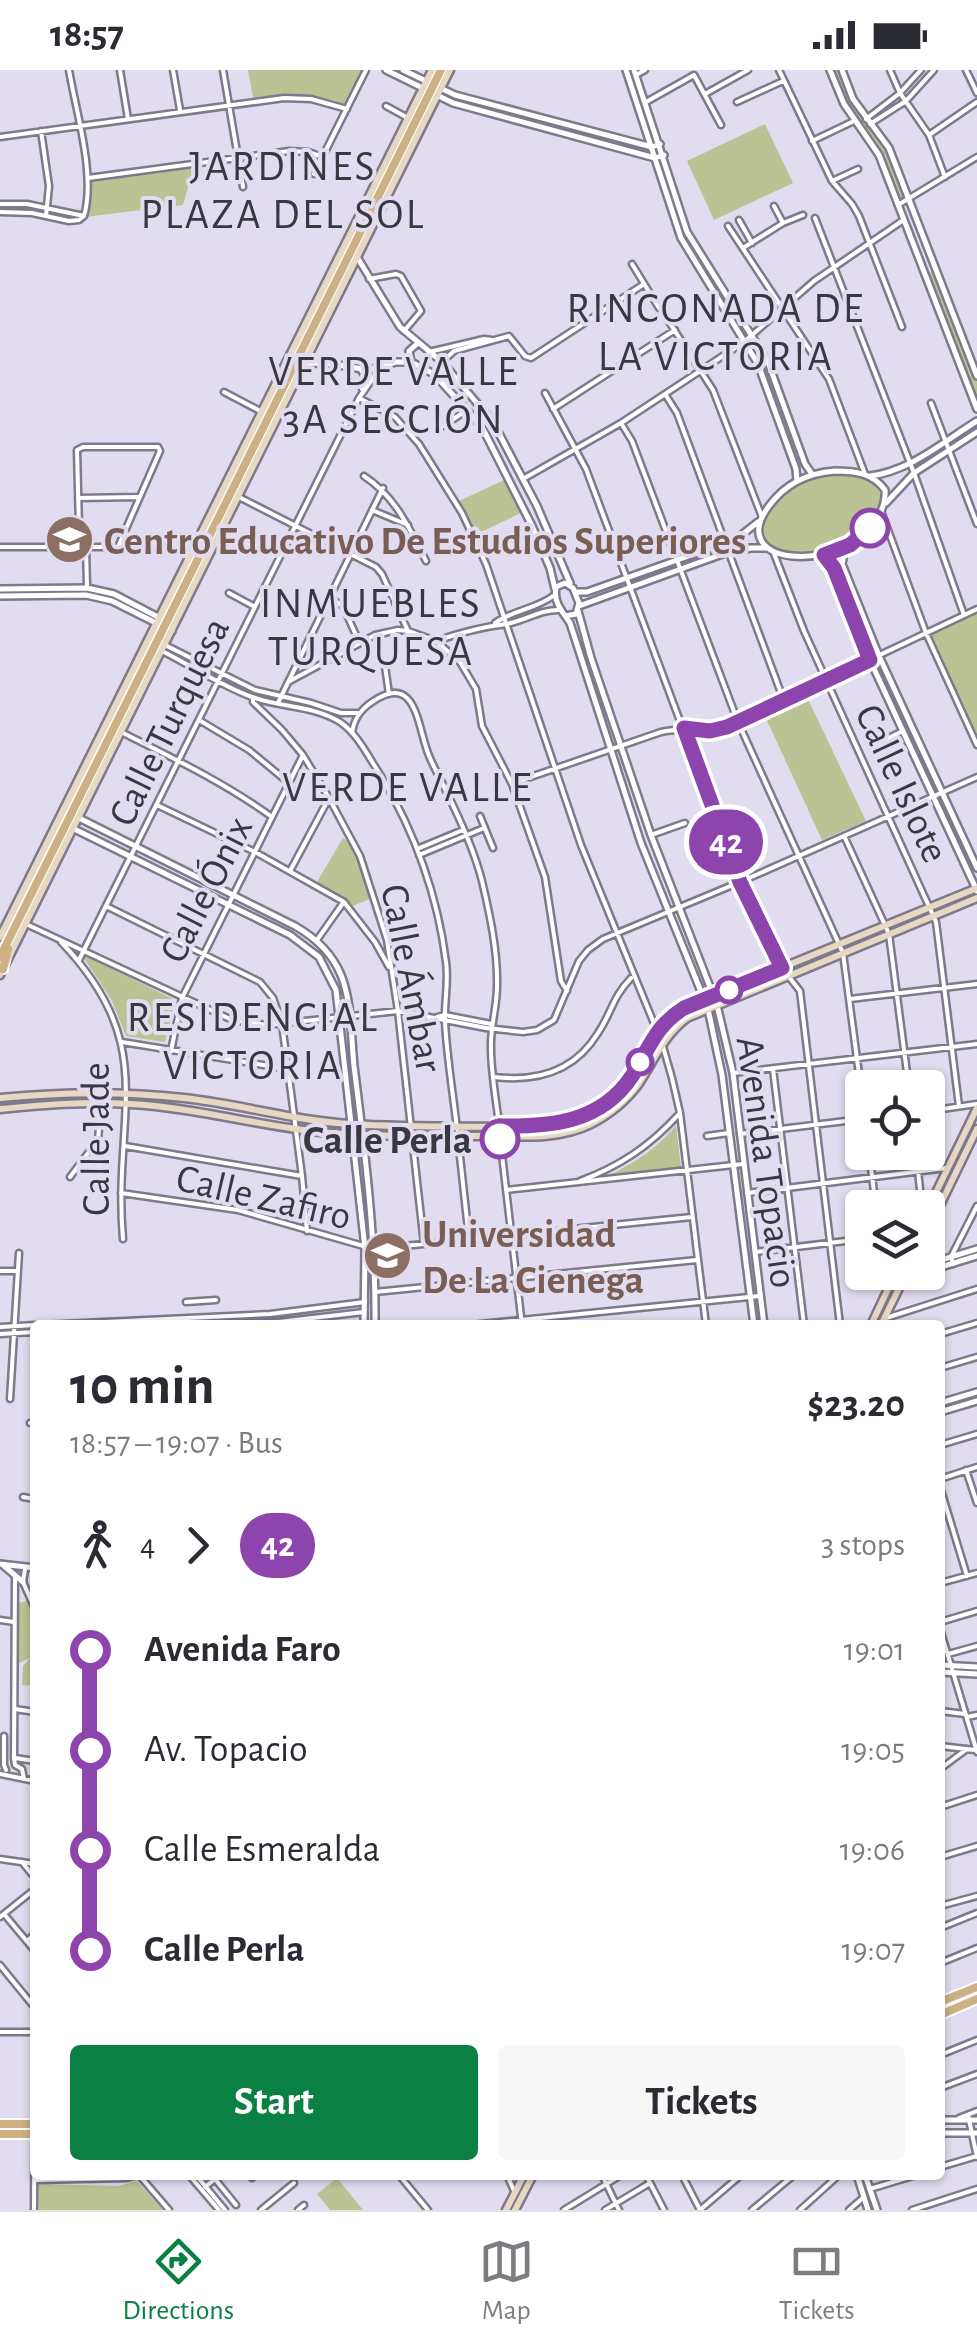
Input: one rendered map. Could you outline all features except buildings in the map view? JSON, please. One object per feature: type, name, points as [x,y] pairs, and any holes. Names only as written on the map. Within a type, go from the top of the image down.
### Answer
[{"type":"main road","points":[[432,70],[432,89]]},
{"type":"main road","points":[[71,814],[441,70]]},
{"type":"main road","points":[[352,249],[408,118],[450,70]]},
{"type":"main road","points":[[165,624],[262,412],[295,363]]},
{"type":"main road","points":[[165,624],[186,602],[238,497],[295,363]]},
{"type":"main road","points":[[184,586],[186,602]]},
{"type":"main road","points":[[71,814],[134,706],[155,644]]},
{"type":"main road","points":[[0,936],[71,814],[155,644]]},
{"type":"main road","points":[[123,709],[134,706]]},
{"type":"main road","points":[[2,972],[53,870],[65,825]]},
{"type":"main road","points":[[0,957],[65,825]]},
{"type":"main road","points":[[38,880],[53,870]]},
{"type":"main road","points":[[0,1109],[127,1104],[358,1136],[554,1135],[580,1129],[614,1109],[632,1092],[662,1043],[679,1024],[890,934],[977,891]]},
{"type":"main road","points":[[0,1098],[127,1094],[186,1098],[357,1124],[546,1126],[578,1118],[621,1089],[657,1032],[673,1015],[886,925],[932,911]]},
{"type":"main road","points":[[2,972],[11,935]]},
{"type":"main road","points":[[935,1190],[977,1106]]},
{"type":"main road","points":[[945,1198],[973,1146],[977,1129]]},
{"type":"main road","points":[[883,1320],[894,1290]]},
{"type":"main road","points":[[873,1320],[887,1292]]},
{"type":"main road","points":[[945,2000],[977,1987]]},
{"type":"main road","points":[[945,2013],[977,1999]]},
{"type":"main road","points":[[0,2124],[30,2133]]},
{"type":"main road","points":[[0,2134],[30,2125]]},
{"type":"main road","points":[[506,2210],[522,2180]]},
{"type":"main road","points":[[516,2210],[531,2180]]},
{"type":"street","points":[[0,212],[74,222],[84,216],[88,178],[69,70]]},
{"type":"street","points":[[120,70],[128,119]]},
{"type":"street","points":[[172,70],[180,112]]},
{"type":"street","points":[[223,70],[243,187]]},
{"type":"street","points":[[314,174],[366,70]]},
{"type":"street","points":[[386,70],[432,89],[652,147],[660,144]]},
{"type":"street","points":[[403,70],[456,104],[655,158],[664,155]]},
{"type":"street","points":[[626,70],[681,238],[760,369],[798,480]]},
{"type":"street","points":[[645,70],[635,72],[688,232],[768,362],[812,474]]},
{"type":"street","points":[[705,94],[748,70]]},
{"type":"street","points":[[779,70],[832,181],[852,204],[902,327]]},
{"type":"street","points":[[830,70],[844,104],[879,155],[977,409]]},
{"type":"street","points":[[842,70],[853,98],[888,148],[977,376]]},
{"type":"street","points":[[890,70],[929,136],[945,177]]},
{"type":"street","points":[[868,122],[921,70]]},
{"type":"street","points":[[868,122],[906,101],[934,70]]},
{"type":"street","points":[[966,70],[977,93]]},
{"type":"street","points":[[646,102],[694,76],[722,125]]},
{"type":"street","points":[[737,102],[784,80]]},
{"type":"street","points":[[0,137],[304,98],[347,109]]},
{"type":"street","points":[[929,136],[977,102]]},
{"type":"street","points":[[386,106],[408,118]]},
{"type":"street","points":[[812,141],[854,121]]},
{"type":"street","points":[[41,131],[49,186],[46,216]]},
{"type":"street","points":[[606,144],[627,140]]},
{"type":"street","points":[[88,178],[290,151],[323,157]]},
{"type":"street","points":[[898,205],[977,157]]},
{"type":"street","points":[[832,181],[858,168]]},
{"type":"street","points":[[0,204],[84,216]]},
{"type":"street","points":[[774,206],[782,223]]},
{"type":"street","points":[[744,248],[782,223],[803,215]]},
{"type":"street","points":[[815,218],[914,473],[964,615]]},
{"type":"street","points":[[739,220],[752,243]]},
{"type":"street","points":[[522,479],[576,450],[744,342],[834,266],[904,220]]},
{"type":"street","points":[[728,226],[828,379],[867,475],[885,490],[883,508],[926,633],[977,745]]},
{"type":"street","points":[[352,249],[404,332],[442,362],[493,422],[574,589]]},
{"type":"street","points":[[632,264],[660,308]]},
{"type":"street","points":[[369,278],[401,276],[421,311],[404,332]]},
{"type":"street","points":[[442,362],[454,352],[510,336],[531,358],[644,284]]},
{"type":"street","points":[[664,314],[714,390],[761,518],[758,535],[771,550]]},
{"type":"street","points":[[553,409],[675,330]]},
{"type":"street","points":[[429,352],[492,340]]},
{"type":"street","points":[[411,362],[409,351],[418,343]]},
{"type":"street","points":[[295,363],[361,369],[411,362],[434,374],[482,428],[526,512],[550,568],[555,592]]},
{"type":"street","name":"Calle Turquesa","points":[[79,960],[359,398],[380,368]]},
{"type":"street","name":"Calle Turquesa","points":[[359,398],[365,377],[361,369]]},
{"type":"street","points":[[449,388],[456,386],[458,380]]},
{"type":"street","points":[[224,392],[262,412]]},
{"type":"street","points":[[545,393],[586,468],[740,882],[782,968],[800,991],[840,1320]]},
{"type":"street","points":[[664,394],[676,413],[784,701]]},
{"type":"street","points":[[359,398],[397,419],[427,454],[486,564],[581,845],[662,1043],[680,1114],[705,1320]]},
{"type":"street","points":[[931,403],[977,524]]},
{"type":"street","points":[[443,426],[468,410]]},
{"type":"street","points":[[495,624],[505,616],[547,601],[563,583],[587,592],[725,543],[745,533],[774,499],[812,474],[896,471],[977,421]]},
{"type":"street","points":[[621,422],[632,441],[738,722],[843,953],[859,1070]]},
{"type":"street","points":[[436,641],[550,610],[572,616],[578,608],[631,586],[728,552],[752,548],[802,557],[845,548],[866,532],[914,473],[977,432]]},
{"type":"street","points":[[0,547],[86,548],[116,548],[159,448],[78,448],[79,528],[86,548],[87,592]]},
{"type":"street","points":[[364,476],[383,488],[426,561]]},
{"type":"street","points":[[278,703],[383,488]]},
{"type":"street","points":[[78,498],[140,497]]},
{"type":"street","points":[[238,497],[374,565],[408,630]]},
{"type":"street","points":[[372,510],[408,526]]},
{"type":"street","points":[[845,548],[842,564],[879,656],[977,868]]},
{"type":"street","name":"Calle Islote","points":[[771,550],[937,924],[959,1106]]},
{"type":"street","points":[[824,555],[834,568],[870,660],[977,891]]},
{"type":"street","name":"Avenida Topacio","points":[[574,589],[620,745],[717,1005],[733,1073],[763,1320]]},
{"type":"street","name":"Avenida Topacio","points":[[555,592],[570,622],[641,842],[708,1009],[722,1075],[753,1320]]},
{"type":"street","points":[[0,593],[114,594],[165,624]]},
{"type":"street","points":[[229,593],[255,607]]},
{"type":"street","points":[[330,598],[342,606],[360,643]]},
{"type":"street","points":[[512,784],[660,732],[684,728],[710,731],[738,722],[977,608]]},
{"type":"street","points":[[288,682],[386,632],[408,630],[436,641],[456,658],[476,689],[482,726],[512,784],[545,876],[561,981],[567,991]]},
{"type":"street","points":[[155,644],[255,690],[348,714],[359,713]]},
{"type":"street","points":[[155,644],[253,698],[317,712],[343,724],[396,802],[418,852],[442,930],[448,978],[445,1018],[470,1239]]},
{"type":"street","points":[[384,666],[388,694]]},
{"type":"street","points":[[253,698],[255,690]]},
{"type":"street","points":[[352,733],[359,713],[376,700],[388,694],[404,696],[414,706],[426,748],[468,833],[492,934],[497,980],[490,1046],[522,1320]]},
{"type":"street","name":"Calle Ámbar","points":[[253,698],[302,755],[360,856],[386,940],[398,1011],[424,1244]]},
{"type":"street","points":[[343,724],[348,714]]},
{"type":"street","points":[[199,720],[249,750],[289,783]]},
{"type":"street","points":[[121,732],[272,816]]},
{"type":"street","points":[[880,742],[903,732]]},
{"type":"street","name":"Calle Ónix","points":[[171,1051],[182,998],[302,755]]},
{"type":"street","points":[[25,924],[182,998],[248,1024],[398,1011],[530,1032],[542,1028],[558,1013],[584,954],[616,932],[977,777]]},
{"type":"street","points":[[290,871],[328,798]]},
{"type":"street","points":[[157,804],[344,902],[390,968]]},
{"type":"street","points":[[71,814],[295,926],[316,940],[334,962],[346,988],[365,1248],[364,1320]]},
{"type":"street","points":[[480,816],[492,848]]},
{"type":"street","points":[[651,835],[685,823]]},
{"type":"street","points":[[65,825],[290,935],[319,956],[336,990],[357,1124]]},
{"type":"street","points":[[418,852],[484,828]]},
{"type":"street","points":[[844,837],[890,934],[906,1070]]},
{"type":"street","points":[[316,940],[344,902]]},
{"type":"street","points":[[106,906],[260,982],[273,998],[282,1024],[307,1231]]},
{"type":"street","name":"Calle Jade","points":[[58,938],[79,960],[108,1005],[122,1042],[127,1094],[121,1193],[123,1239]]},
{"type":"street","points":[[494,1077],[534,1078],[572,1061],[596,1036],[615,997],[633,976]]},
{"type":"street","points":[[850,999],[977,984]]},
{"type":"street","points":[[122,1042],[288,1069]]},
{"type":"street","points":[[733,1073],[977,1044]]},
{"type":"street","points":[[773,1069],[803,1320]]},
{"type":"street","points":[[70,1177],[98,1140],[102,1093]]},
{"type":"street","points":[[945,1108],[977,1106]]},
{"type":"street","points":[[576,1182],[634,1156],[680,1114]]},
{"type":"street","points":[[740,1134],[845,1121]]},
{"type":"street","points":[[708,1136],[730,1133]]},
{"type":"street","points":[[358,1136],[374,1249],[375,1320]]},
{"type":"street","points":[[125,1146],[302,1176]]},
{"type":"street","points":[[506,1190],[744,1164]]},
{"type":"street","points":[[747,1193],[948,1168]]},
{"type":"street","points":[[872,1170],[874,1190]]},
{"type":"street","points":[[918,1170],[921,1190]]},
{"type":"street","name":"Calle Zafiro","points":[[121,1193],[238,1210],[374,1249],[692,1218]]},
{"type":"street","points":[[952,1260],[977,1206]]},
{"type":"street","points":[[755,1252],[845,1241]]},
{"type":"street","points":[[945,1262],[977,1248]]},
{"type":"street","points":[[10,1399],[19,1253]]},
{"type":"street","points":[[952,1260],[977,1256]]},
{"type":"street","points":[[376,1292],[698,1260]]},
{"type":"street","points":[[0,1271],[18,1271]]},
{"type":"street","points":[[888,1320],[977,1289]]},
{"type":"street","points":[[540,1320],[759,1296]]},
{"type":"street","points":[[186,1302],[216,1300]]},
{"type":"street","points":[[200,1301],[200,1317]]},
{"type":"street","points":[[150,1320],[270,1314],[365,1302]]},
{"type":"street","points":[[318,1320],[364,1312]]},
{"type":"street","points":[[270,1314],[270,1320]]},
{"type":"street","points":[[945,1333],[977,1323]]},
{"type":"street","points":[[0,1330],[30,1328]]},
{"type":"street","points":[[945,1367],[977,1357]]},
{"type":"street","points":[[945,1402],[977,1392]]},
{"type":"street","points":[[945,1411],[977,1401]]},
{"type":"street","points":[[945,1444],[977,1434]]},
{"type":"street","points":[[945,1477],[977,1467]]},
{"type":"street","points":[[966,1470],[977,1504]]},
{"type":"street","points":[[23,1497],[30,1498]]},
{"type":"street","points":[[945,1503],[967,1576]]},
{"type":"street","points":[[1,1565],[25,1569]]},
{"type":"street","points":[[25,1569],[23,1582],[30,1598]]},
{"type":"street","points":[[23,1582],[25,1569]]},
{"type":"street","points":[[24,1779],[14,1758],[14,1622],[25,1569]]},
{"type":"street","points":[[945,1582],[977,1573]]},
{"type":"street","points":[[945,1623],[977,1611]]},
{"type":"street","points":[[0,1620],[14,1622]]},
{"type":"street","points":[[945,1643],[977,1751],[945,1747]]},
{"type":"street","points":[[948,1654],[977,1646]]},
{"type":"street","points":[[945,1669],[977,1670]]},
{"type":"street","points":[[14,1708],[30,1711]]},
{"type":"street","points":[[945,1712],[977,1714]]},
{"type":"street","points":[[3,1773],[4,1736]]},
{"type":"street","points":[[945,1765],[967,1749]]},
{"type":"street","points":[[14,1758],[30,1760]]},
{"type":"street","points":[[3,1773],[15,1765]]},
{"type":"street","points":[[23,1771],[30,1765]]},
{"type":"street","points":[[3,1773],[30,1780]]},
{"type":"street","points":[[945,1806],[977,1796]]},
{"type":"street","points":[[945,1856],[977,1846]]},
{"type":"street","points":[[0,1858],[30,1864]]},
{"type":"street","points":[[22,1862],[30,1872]]},
{"type":"street","points":[[30,1893],[2,1915],[30,1945]]},
{"type":"street","points":[[945,1905],[977,1896]]},
{"type":"street","points":[[945,1926],[977,1913]]},
{"type":"street","points":[[945,1960],[977,1948]]},
{"type":"street","points":[[0,1964],[30,2002]]},
{"type":"street","points":[[0,2032],[30,2032]]},
{"type":"street","points":[[945,2053],[977,2040]]},
{"type":"street","points":[[945,2086],[977,2074]]},
{"type":"street","points":[[945,2120],[971,2118],[977,2111]]},
{"type":"street","points":[[945,2166],[977,2156],[971,2118]]},
{"type":"street","points":[[945,2133],[974,2133]]},
{"type":"street","points":[[34,2180],[34,2210]]},
{"type":"street","points":[[142,2180],[168,2210]]},
{"type":"street","points":[[197,2180],[222,2210]]},
{"type":"street","points":[[204,2188],[213,2180]]},
{"type":"street","points":[[219,2180],[236,2206]]},
{"type":"street","points":[[403,2180],[428,2210]]},
{"type":"street","points":[[510,2180],[515,2193]]},
{"type":"street","points":[[604,2180],[619,2210]]},
{"type":"street","points":[[564,2210],[613,2180]]},
{"type":"street","points":[[648,2180],[664,2210]]},
{"type":"street","points":[[687,2180],[700,2210],[734,2180]]},
{"type":"street","points":[[752,2210],[788,2180]]},
{"type":"street","points":[[800,2210],[833,2180]]},
{"type":"street","points":[[858,2180],[868,2210]]},
{"type":"street","points":[[867,2180],[876,2210]]},
{"type":"street","points":[[870,2189],[900,2180]]},
{"type":"street","points":[[261,2210],[294,2183]]},
{"type":"street","points":[[605,2210],[650,2183]]},
{"type":"street","points":[[912,2210],[977,2189]]},
{"type":"street","points":[[849,2210],[864,2197]]},
{"type":"street","points":[[298,2210],[304,2204]]},
{"type":"green space","points":[[248,70],[363,70],[344,104],[299,95],[253,98]]},
{"type":"green space","points":[[833,70],[840,70],[854,105],[887,150],[905,198],[899,201],[881,154],[846,105]]},
{"type":"green space","points":[[765,124],[793,183],[714,220],[687,161]]},
{"type":"green space","points":[[194,166],[183,205],[85,217],[90,181]]},
{"type":"green space","points":[[934,271],[977,382],[977,402],[927,274]]},
{"type":"green space","points":[[817,476],[869,479],[883,493],[878,512],[862,531],[843,545],[813,553],[783,551],[765,542],[760,530],[762,521],[784,494]]},
{"type":"green space","points":[[504,480],[521,513],[473,536],[457,502]]},
{"type":"green space","points":[[977,612],[977,737],[930,634]]},
{"type":"green space","points":[[806,695],[866,821],[822,840],[764,714]]},
{"type":"green space","points":[[343,838],[358,857],[370,899],[350,907],[317,882]]},
{"type":"green space","points":[[86,956],[175,1000],[165,1042],[126,1036],[111,999]]},
{"type":"green space","points":[[676,1125],[681,1168],[612,1174],[647,1153]]},
{"type":"green space","points":[[28,1601],[30,1606],[30,1658],[19,1663],[19,1603]]},
{"type":"green space","points":[[30,1658],[30,1686],[22,1685],[23,1666]]},
{"type":"green space","points":[[339,2180],[363,2210],[330,2210],[317,2194]]},
{"type":"green space","points":[[137,2181],[163,2210],[39,2210],[38,2184],[118,2186]]},
{"type":"bus line","name":"42","points":[[500,1139],[499,1126],[546,1126],[594,1110],[621,1089],[664,1022],[673,1015],[782,968],[740,882],[684,728],[710,731],[727,727],[870,660],[834,568],[824,555],[850,545],[870,528]]},
{"type":"place","name":"Centro Educativo De Estudios Superiores","points":[[69,540]]},
{"type":"place","name":"Calle Perla","points":[[500,1139]]},
{"type":"place","name":"Universidad De La Cienega","points":[[387,1256]]},
{"type":"district","name":"JARDINES PLAZA DEL SOL","points":[[283,189]]},
{"type":"district","name":"RINCONADA DE LA VICTORIA","points":[[716,331]]},
{"type":"district","name":"VERDE VALLE 3A SECCIÓN","points":[[394,394]]},
{"type":"district","name":"INMUEBLES TURQUESA","points":[[371,626]]},
{"type":"district","name":"VERDE VALLE","points":[[408,786]]},
{"type":"district","name":"RESIDENCIAL VICTORIA","points":[[253,1040]]}]
